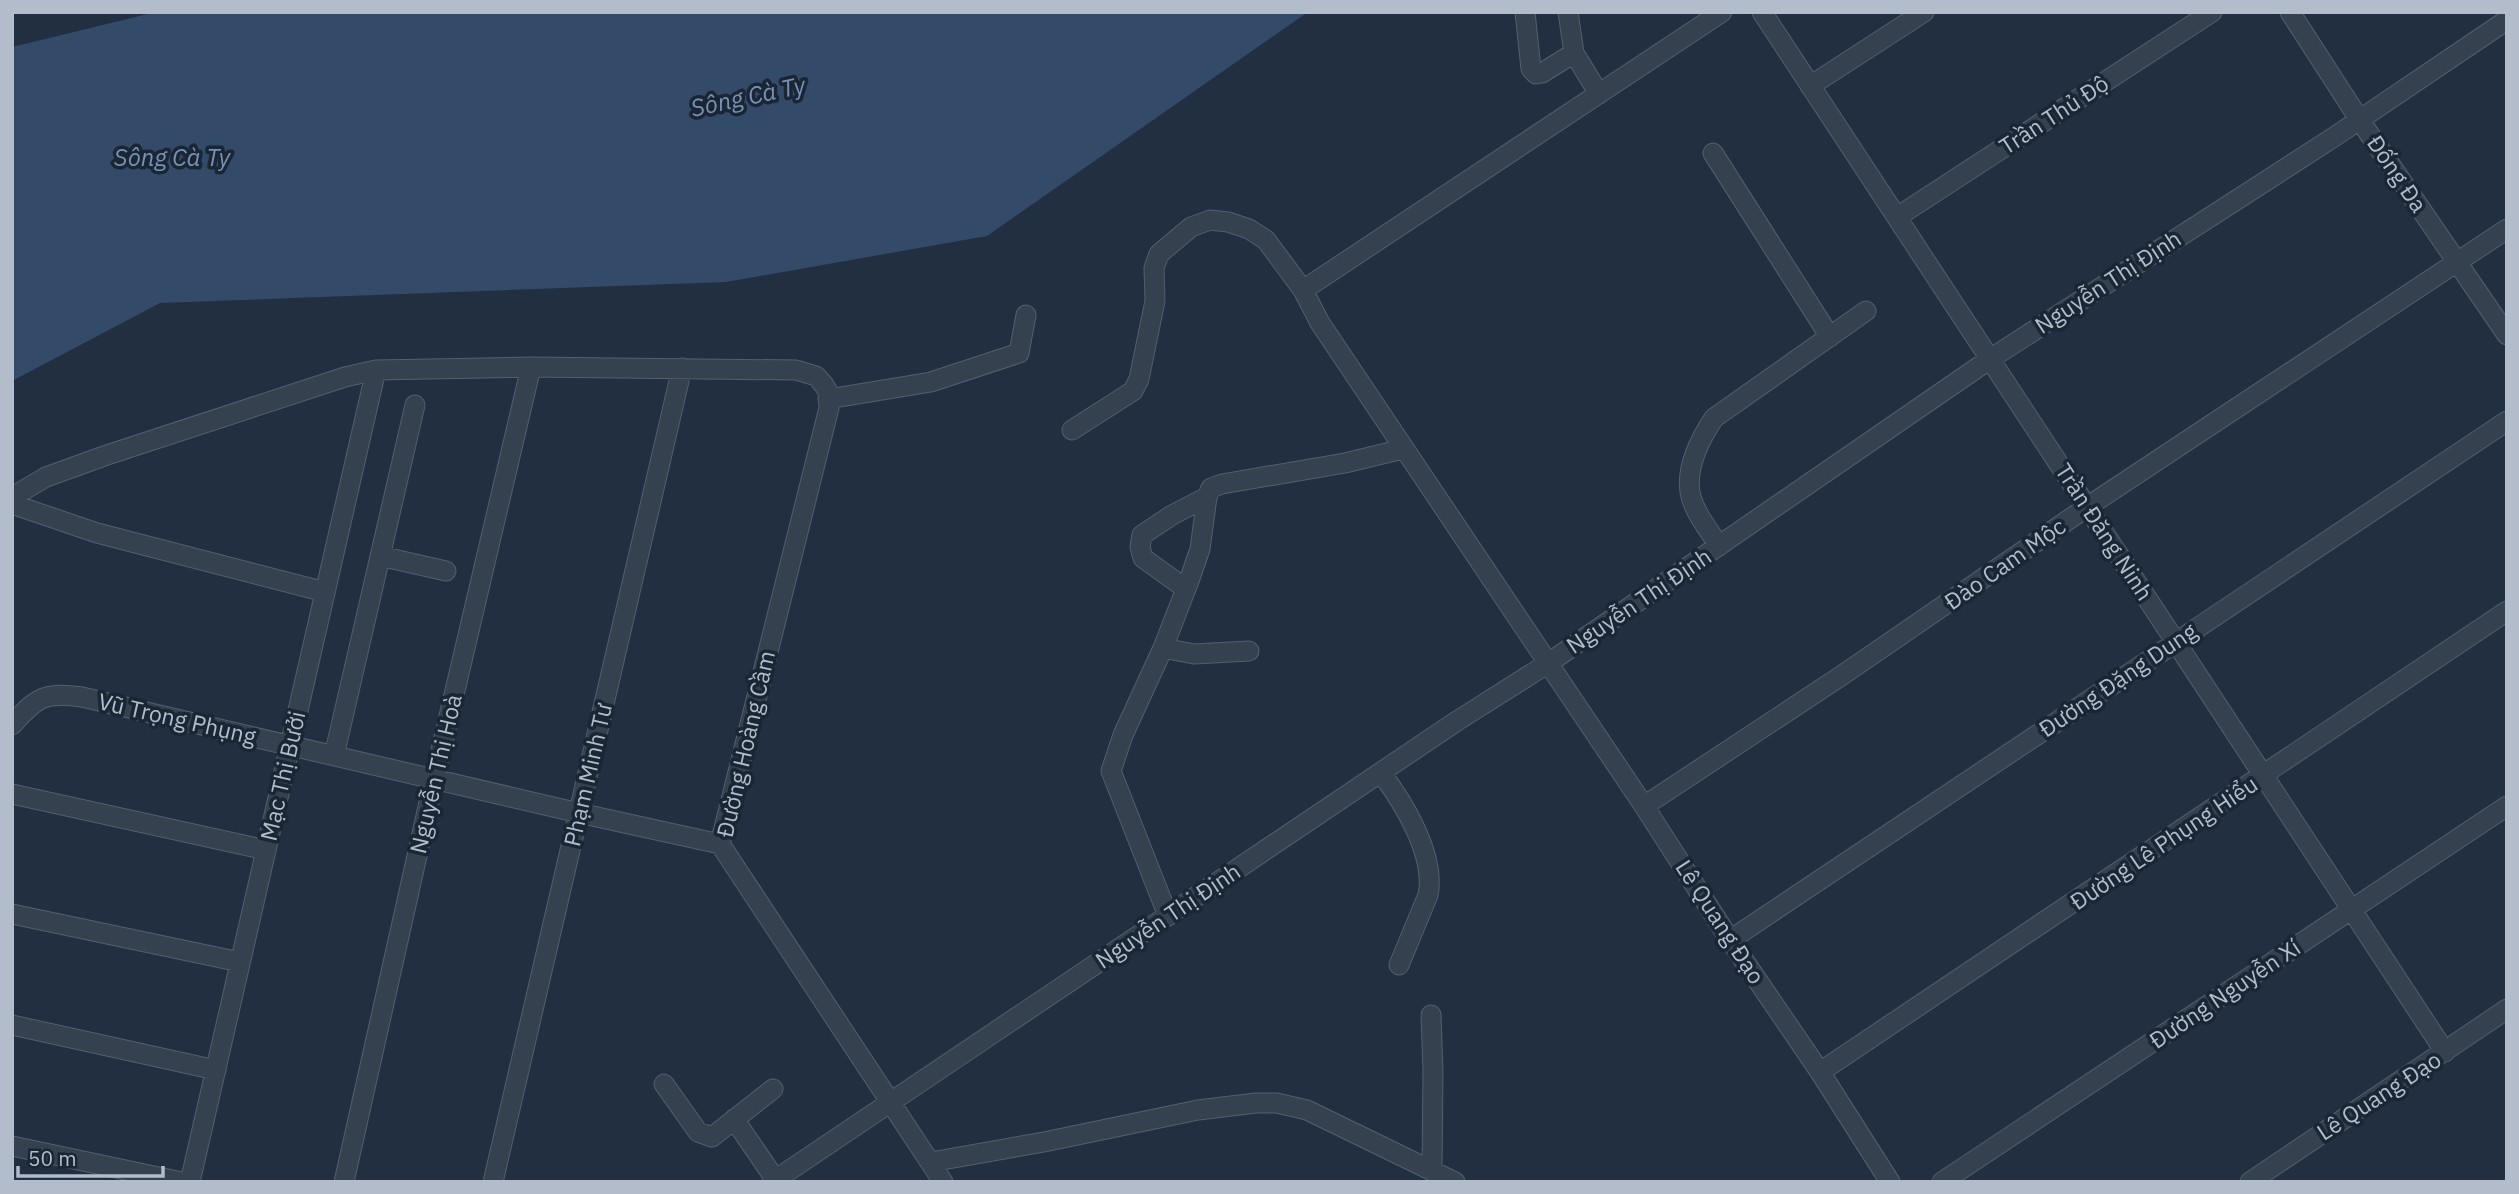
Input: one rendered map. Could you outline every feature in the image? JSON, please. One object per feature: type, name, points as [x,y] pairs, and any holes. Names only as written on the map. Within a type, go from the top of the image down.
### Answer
[{"type":"street","points":[[1525,12],[1531,69],[1535,74],[1542,73],[1574,53]]},
{"type":"street","points":[[1568,12],[1574,53],[1600,94]]},
{"type":"street","points":[[1303,289],[1722,12]]},
{"type":"street","name":"Trần Đăng Ninh","points":[[1762,12],[2445,1052]]},
{"type":"street","points":[[1810,86],[1924,12]]},
{"type":"street","name":"Trần Thủ Độ","points":[[1896,217],[2212,12]]},
{"type":"street","name":"Đống Đa","points":[[2290,12],[2359,119],[2507,335]]},
{"type":"street","name":"Nguyễn Thị Định","points":[[773,1181],[1547,664],[1990,359],[2507,20]]},
{"type":"street","points":[[1713,153],[1830,337]]},
{"type":"street","name":"Lê Quang Đạo","points":[[1072,430],[1133,391],[1139,379],[1155,301],[1154,268],[1159,254],[1191,228],[1210,220],[1249,229],[1266,240],[1303,289],[1320,323],[1403,449],[1820,1072],[1887,1181]]},
{"type":"street","name":"Đào Cam Mộc","points":[[1644,806],[1841,676],[2087,507],[2507,229]]},
{"type":"street","points":[[1720,546],[1698,513],[1690,492],[1692,464],[1701,438],[1714,418],[1866,311]]},
{"type":"street","points":[[12,497],[46,477],[107,455],[345,377],[376,370],[531,367],[796,370],[816,376],[824,385],[828,399],[931,382],[1019,353],[1026,315]]},
{"type":"street","name":"Nguyễn Thị Hoà","points":[[344,1182],[434,780],[531,367]]},
{"type":"street","name":"Phạm Minh Tư","points":[[493,1182],[682,368]]},
{"type":"street","name":"Mạc Thị Bưởi","points":[[190,1182],[376,370]]},
{"type":"street","name":"Đường Hoàng Cầm","points":[[828,399],[829,408],[720,844],[943,1182]]},
{"type":"street","points":[[334,756],[415,405]]},
{"type":"street","name":"Đường Đặng Dung","points":[[1730,940],[2507,421]]},
{"type":"street","points":[[1168,916],[1111,771],[1122,735],[1163,648],[1186,589],[1200,549],[1207,497],[1211,488],[1345,463],[1403,449]]},
{"type":"street","points":[[1186,589],[1143,558],[1140,547],[1142,535],[1172,515],[1207,497]]},
{"type":"street","points":[[12,504],[97,533],[325,592]]},
{"type":"street","points":[[380,556],[446,571]]},
{"type":"street","name":"Đường Lê Phụng Hiểu","points":[[1820,1072],[2507,611]]},
{"type":"street","points":[[1163,648],[1202,654],[1249,651]]},
{"type":"street","name":"Vũ Trọng Phụng","points":[[12,725],[43,697],[62,694],[82,697],[720,844]]},
{"type":"street","points":[[1381,773],[1412,821],[1422,848],[1430,885],[1399,965]]},
{"type":"street","points":[[12,794],[266,850]]},
{"type":"street","name":"Đường Nguyễn Xí","points":[[1942,1182],[2507,806]]},
{"type":"street","points":[[12,914],[240,962]]},
{"type":"street","name":"Lê Quang Đạo","points":[[2250,1182],[2507,1009]]},
{"type":"street","points":[[1431,1014],[1432,1169]]},
{"type":"street","points":[[12,1025],[216,1070]]},
{"type":"street","points":[[664,1084],[698,1132],[712,1137],[773,1089]]},
{"type":"street","points":[[931,1162],[1198,1110],[1277,1103],[1307,1110],[1455,1182]]},
{"type":"street","points":[[734,1119],[773,1181]]},
{"type":"street","points":[[12,1146],[182,1182]]},
{"type":"water","name":"Sông Cà Ty","points":[[156,12],[1308,12],[987,236],[726,282],[160,303],[12,381],[12,47]]}]
